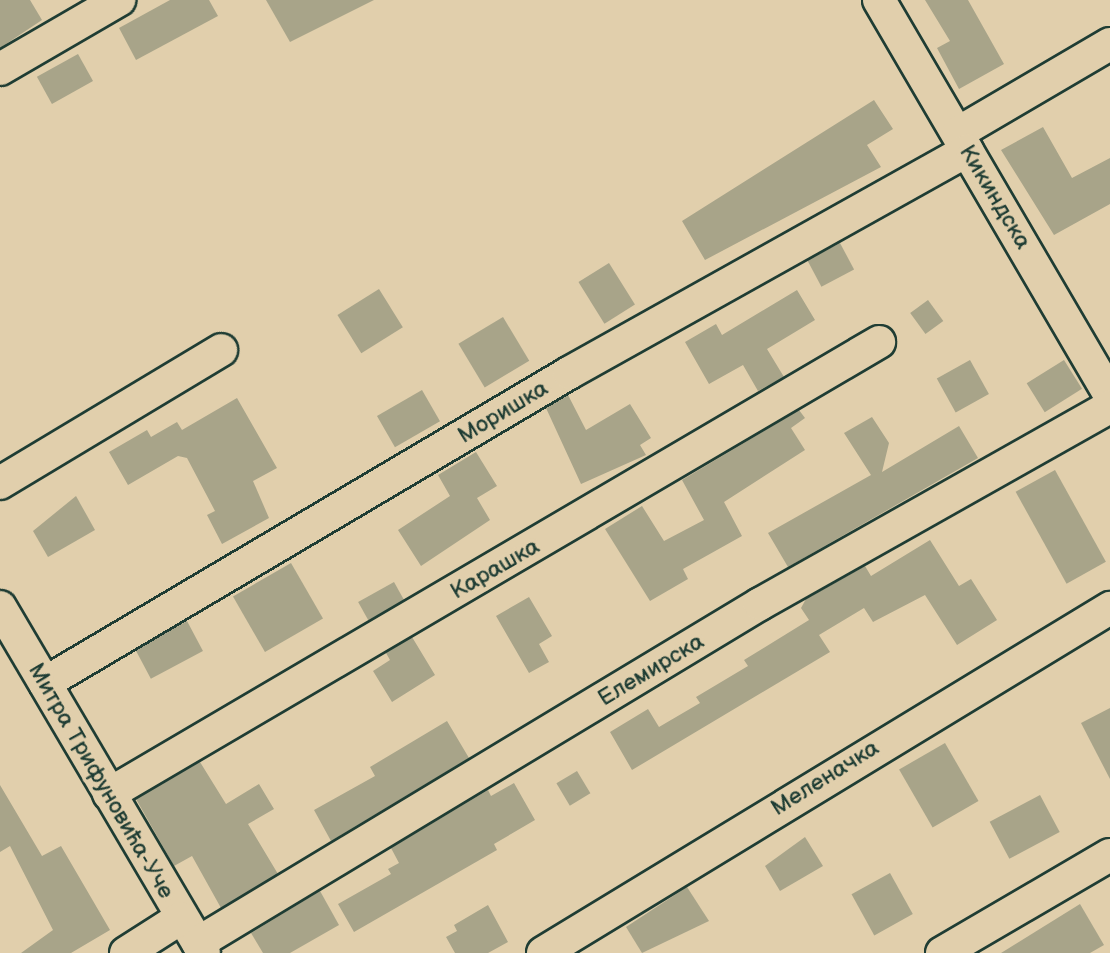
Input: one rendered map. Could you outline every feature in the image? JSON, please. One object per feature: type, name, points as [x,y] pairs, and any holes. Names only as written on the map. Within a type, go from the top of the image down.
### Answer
[{"type":"street","points":[[0,69],[119,0]]},
{"type":"street","name":"Кикиндска","points":[[879,0],[1109,392]]},
{"type":"street","name":"Моришка","points":[[45,683],[962,142],[1110,44]]},
{"type":"street","name":"Карашка","points":[[109,794],[879,342]]},
{"type":"street","points":[[0,483],[221,350]]},
{"type":"street","name":"Елемирска","points":[[126,953],[194,938],[760,604],[1109,392]]},
{"type":"street","name":"Меленачка","points":[[543,953],[1110,607]]},
{"type":"street","name":"Митра Трифуновића-Уче","points":[[1,613],[194,938]]},
{"type":"street","points":[[942,953],[1110,855]]},
{"type":"building","points":[[0,0],[30,0],[42,20],[0,48]]},
{"type":"building","points":[[170,0],[209,0],[218,16],[136,60],[119,28]]},
{"type":"building","points":[[266,0],[374,0],[290,42]]},
{"type":"building","points":[[925,0],[968,0],[1004,64],[959,89],[937,48],[950,41]]},
{"type":"building","points":[[78,54],[93,81],[52,104],[37,77]]},
{"type":"building","points":[[874,100],[893,129],[867,145],[881,167],[705,260],[682,221]]},
{"type":"building","points":[[1043,127],[1072,178],[1110,158],[1110,204],[1054,235],[1001,150]]},
{"type":"building","points":[[840,243],[854,269],[821,287],[807,260]]},
{"type":"building","points":[[609,263],[635,305],[604,324],[578,282]]},
{"type":"building","points":[[379,289],[403,327],[361,353],[337,315]]},
{"type":"building","points":[[797,290],[815,320],[767,349],[784,377],[758,391],[743,365],[709,384],[685,342],[716,324],[722,335]]},
{"type":"building","points":[[928,300],[943,321],[925,334],[910,313]]},
{"type":"building","points":[[503,317],[529,361],[485,387],[458,344]]},
{"type":"building","points":[[970,360],[989,394],[956,413],[937,378]]},
{"type":"building","points":[[1064,360],[1082,389],[1045,412],[1027,383]]},
{"type":"building","points":[[422,390],[440,421],[395,447],[377,416]]},
{"type":"building","points":[[568,395],[586,430],[630,404],[651,438],[640,445],[646,455],[581,484],[546,408]]},
{"type":"building","points":[[237,398],[277,468],[253,481],[269,518],[222,544],[207,515],[215,511],[187,458],[178,456],[128,485],[109,452],[147,430],[151,437],[177,422],[182,430]]},
{"type":"building","points":[[799,410],[805,418],[791,428],[805,450],[724,502],[742,536],[683,569],[688,579],[650,601],[605,529],[642,506],[664,541],[704,520],[682,480]]},
{"type":"building","points":[[872,417],[889,443],[882,472],[959,426],[978,458],[788,567],[768,533],[871,475],[844,433]]},
{"type":"building","points":[[476,452],[497,486],[477,498],[490,520],[421,566],[398,530],[450,496],[438,475]]},
{"type":"building","points":[[1055,470],[1106,562],[1067,584],[1016,492]]},
{"type":"building","points":[[76,496],[95,530],[48,557],[33,531]]},
{"type":"building","points":[[930,540],[959,586],[971,579],[997,620],[957,645],[925,595],[873,622],[864,608],[819,635],[830,652],[632,770],[610,732],[648,709],[659,727],[700,703],[696,697],[748,666],[744,660],[809,620],[801,608],[806,599],[865,566],[871,576]]},
{"type":"building","points":[[291,563],[323,618],[265,652],[233,596]]},
{"type":"building","points":[[394,582],[404,600],[368,620],[358,602]]},
{"type":"building","points":[[529,597],[552,636],[539,644],[549,662],[529,673],[496,616]]},
{"type":"building","points":[[187,621],[203,651],[151,679],[135,649]]},
{"type":"building","points":[[412,637],[435,675],[392,702],[373,671],[390,660],[386,653]]},
{"type":"building","points":[[1110,708],[1110,779],[1081,723]]},
{"type":"building","points":[[447,721],[469,758],[331,841],[314,810],[375,776],[370,767]]},
{"type":"building","points":[[945,743],[979,801],[933,828],[899,770]]},
{"type":"building","points":[[200,762],[226,804],[259,784],[274,809],[248,824],[278,874],[221,908],[192,856],[174,866],[136,799]]},
{"type":"building","points":[[577,771],[590,793],[570,806],[556,783]]},
{"type":"building","points":[[514,783],[535,820],[494,844],[497,850],[354,932],[338,904],[391,874],[388,869],[399,863],[391,848],[488,790],[491,796]]},
{"type":"building","points":[[0,785],[42,856],[61,846],[110,930],[71,953],[21,953],[53,930],[10,846],[0,852]]},
{"type":"building","points":[[1040,795],[1060,832],[1009,859],[990,822]]},
{"type":"building","points":[[805,837],[823,866],[780,891],[765,866]]},
{"type":"building","points":[[890,873],[913,914],[874,935],[852,894]]},
{"type":"building","points":[[687,887],[709,921],[642,953],[626,927]]},
{"type":"building","points":[[320,891],[339,925],[290,953],[263,953],[251,933]]},
{"type":"building","points":[[1080,904],[1104,945],[1090,953],[1001,953]]},
{"type":"building","points":[[488,905],[508,942],[488,953],[455,953],[446,937],[457,931],[454,925]]}]
